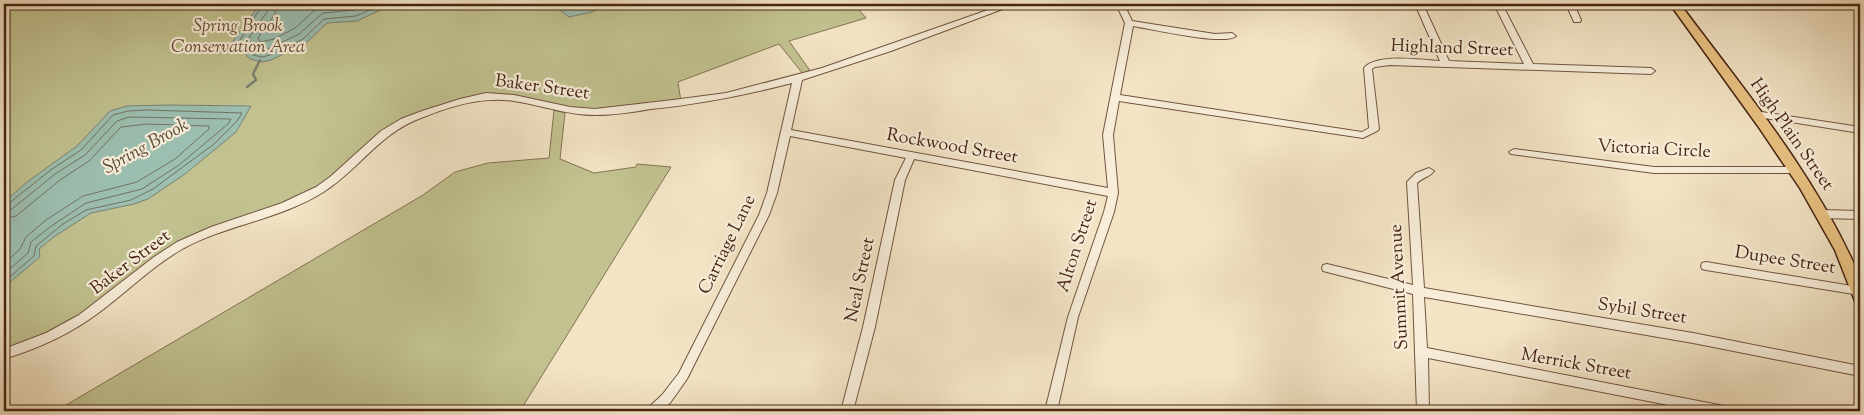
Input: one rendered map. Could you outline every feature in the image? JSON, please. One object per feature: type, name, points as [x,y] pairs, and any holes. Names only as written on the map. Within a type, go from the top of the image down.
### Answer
[{"type":"main road","name":"High Plain Street","points":[[1675,4],[1755,114],[1822,214],[1849,266],[1859,294]]},
{"type":"street","name":"Baker Street","points":[[4,354],[43,339],[74,324],[179,245],[205,233],[295,202],[321,189],[343,172],[382,136],[424,113],[474,98],[494,96],[524,100],[572,111],[616,111],[729,95],[798,78],[886,50],[1012,4]]},
{"type":"street","points":[[1120,4],[1129,23],[1215,37],[1232,36]]},
{"type":"street","points":[[1420,4],[1446,64]]},
{"type":"street","points":[[1498,4],[1530,68]]},
{"type":"street","points":[[1570,4],[1577,20]]},
{"type":"street","name":"Alton Street","points":[[1052,411],[1073,317],[1109,212],[1113,193],[1108,135],[1129,23]]},
{"type":"street","name":"Highland Street","points":[[1116,96],[1363,135],[1374,129],[1368,66],[1386,62],[1651,71]]},
{"type":"street","name":"Carriage Lane","points":[[653,411],[666,398],[682,376],[764,215],[772,194],[798,78]]},
{"type":"street","points":[[1755,114],[1860,130]]},
{"type":"street","name":"Rockwood Street","points":[[787,132],[1113,193]]},
{"type":"street","name":"Victoria Circle","points":[[1514,152],[1622,168],[1654,170],[1794,170]]},
{"type":"street","name":"Neal Street","points":[[847,411],[869,327],[900,180],[912,156]]},
{"type":"street","name":"Summit Avenue","points":[[1423,411],[1422,352],[1412,182],[1419,175],[1429,171]]},
{"type":"street","points":[[1822,214],[1860,215]]},
{"type":"street","name":"Dupee Street","points":[[1706,266],[1859,294]]},
{"type":"street","name":"Sybil Street","points":[[1327,268],[1418,291],[1775,353],[1860,370]]},
{"type":"street","name":"Merrick Street","points":[[1422,352],[1724,411]]},
{"type":"green space","name":"Spring Brook Conservation Area","points":[[4,4],[854,4],[866,18],[789,41],[811,72],[803,74],[779,44],[678,82],[681,102],[598,112],[530,101],[474,99],[403,123],[321,189],[193,238],[93,312],[26,346],[4,354]]},
{"type":"green space","points":[[554,110],[565,113],[560,159],[594,173],[636,167],[637,164],[671,167],[520,411],[56,411],[423,195],[455,172],[488,163],[549,158]]},
{"type":"water","points":[[260,4],[393,4],[357,21],[327,23],[306,43],[271,60],[262,62],[250,59],[233,41]]},
{"type":"water","points":[[552,4],[609,4],[592,12],[569,17]]},
{"type":"water","points":[[127,106],[251,106],[236,132],[185,174],[148,199],[134,204],[91,213],[55,236],[39,249],[40,257],[4,287],[4,202],[27,182],[77,146],[110,111]]},
{"type":"waterway","name":"Spring Brook","points":[[247,87],[256,80],[253,74],[260,60]]}]
